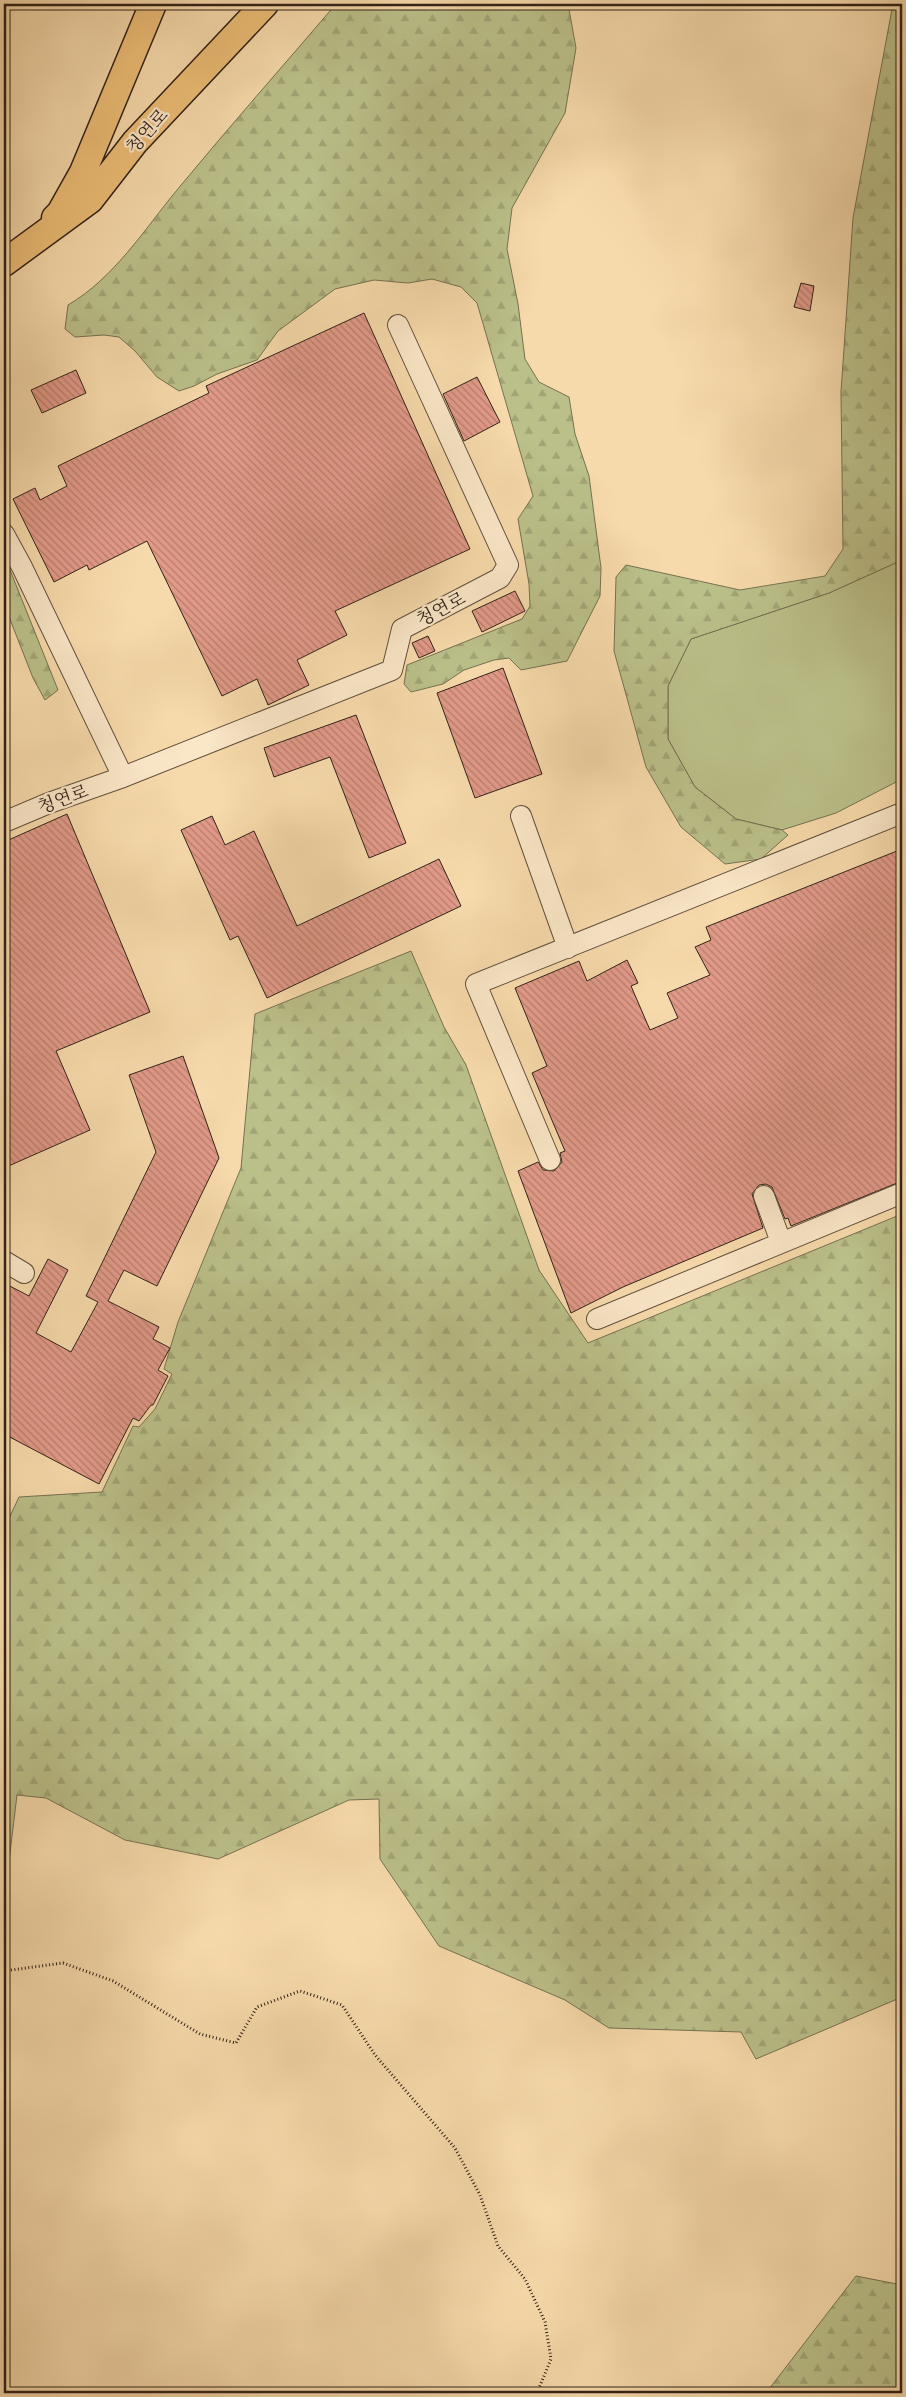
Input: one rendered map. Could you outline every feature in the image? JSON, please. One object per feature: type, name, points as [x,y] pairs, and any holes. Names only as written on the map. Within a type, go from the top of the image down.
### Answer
[{"type":"main road","name":"청연로","points":[[13,256],[60,213],[83,172],[153,4]]},
{"type":"main road","name":"청연로","points":[[13,256],[90,200],[135,142],[266,4]]},
{"type":"street","name":"청연로","points":[[4,822],[49,803],[123,778],[392,670],[402,629],[500,578],[508,565],[398,325]]},
{"type":"street","points":[[4,534],[22,567],[123,778]]},
{"type":"street","points":[[550,1160],[476,984],[902,813]]},
{"type":"street","points":[[521,816],[568,948]]},
{"type":"street","points":[[597,1319],[902,1193]]},
{"type":"street","points":[[764,1196],[781,1242]]},
{"type":"street","points":[[4,1261],[24,1273]]},
{"type":"path","points":[[4,1970],[63,1963],[113,1981],[200,2034],[236,2043],[257,2007],[300,1991],[342,2005],[375,2055],[455,2148],[480,2195],[498,2246],[525,2279],[545,2322],[551,2359],[537,2393]]},
{"type":"green space","points":[[336,4],[568,4],[576,48],[565,113],[512,208],[507,249],[518,304],[525,359],[539,382],[569,397],[575,434],[589,476],[601,568],[600,596],[567,661],[521,670],[509,658],[494,660],[464,670],[443,684],[411,692],[404,684],[407,665],[522,619],[530,606],[529,584],[518,519],[533,496],[477,303],[461,287],[432,279],[408,283],[374,280],[335,289],[278,331],[257,360],[217,374],[194,386],[179,391],[157,377],[135,351],[119,337],[104,335],[75,337],[65,329],[68,305],[85,294],[114,267],[197,166]]},
{"type":"green space","points":[[893,4],[902,4],[902,560],[829,593],[691,639],[668,686],[668,739],[695,787],[736,819],[782,830],[788,835],[761,859],[725,864],[681,827],[646,767],[614,651],[616,577],[626,565],[740,590],[825,576],[843,549],[841,392],[853,218]]},
{"type":"green space","points":[[4,555],[58,690],[45,700],[33,678],[4,604]]},
{"type":"green space","points":[[902,560],[902,779],[836,813],[782,830],[736,819],[695,787],[668,739],[668,686],[691,639],[829,593]]},
{"type":"green space","points":[[411,951],[444,1027],[466,1065],[539,1270],[588,1343],[902,1214],[902,1997],[756,2059],[741,2032],[609,2028],[565,2000],[439,1946],[380,1859],[379,1799],[349,1800],[218,1859],[125,1840],[46,1798],[17,1795],[7,1878],[4,1878],[4,1529],[19,1497],[102,1492],[133,1426],[139,1427],[155,1409],[172,1374],[164,1369],[178,1322],[241,1168],[255,1014]]},
{"type":"green space","points":[[856,2276],[902,2285],[902,2393],[766,2393]]},
{"type":"building","points":[[801,283],[814,286],[810,311],[794,307]]},
{"type":"building","points":[[364,313],[470,549],[335,611],[347,635],[297,660],[309,685],[268,705],[257,679],[222,696],[147,541],[89,570],[87,565],[54,582],[13,499],[35,488],[40,500],[67,486],[58,466],[209,393],[206,386]]},
{"type":"building","points":[[76,370],[86,393],[42,413],[31,390]]},
{"type":"building","points":[[477,377],[500,422],[464,441],[443,394]]},
{"type":"building","points":[[515,591],[525,611],[482,632],[472,611]]},
{"type":"building","points":[[428,636],[435,651],[419,658],[412,643]]},
{"type":"building","points":[[503,668],[542,774],[475,798],[437,693]]},
{"type":"building","points":[[356,715],[406,843],[369,858],[330,757],[274,777],[264,748]]},
{"type":"building","points":[[67,814],[150,1012],[56,1051],[90,1130],[4,1168],[4,842]]},
{"type":"building","points":[[212,816],[225,845],[254,831],[297,926],[439,859],[461,906],[267,998],[238,936],[230,940],[181,830]]},
{"type":"building","points":[[902,849],[902,1181],[791,1226],[788,1218],[785,1219],[772,1187],[766,1184],[759,1185],[752,1194],[763,1228],[623,1287],[571,1313],[518,1171],[538,1162],[543,1170],[554,1171],[562,1162],[560,1153],[565,1151],[532,1073],[547,1066],[515,988],[579,961],[587,981],[627,960],[638,983],[631,986],[650,1030],[678,1018],[667,993],[710,975],[695,947],[711,940],[706,927]]},
{"type":"building","points":[[183,1056],[219,1158],[157,1286],[124,1270],[108,1301],[159,1327],[153,1339],[170,1348],[158,1370],[168,1376],[153,1405],[151,1405],[139,1421],[133,1418],[99,1484],[4,1434],[4,1283],[29,1296],[48,1259],[68,1270],[36,1333],[71,1352],[98,1302],[86,1296],[156,1152],[129,1075]]}]
